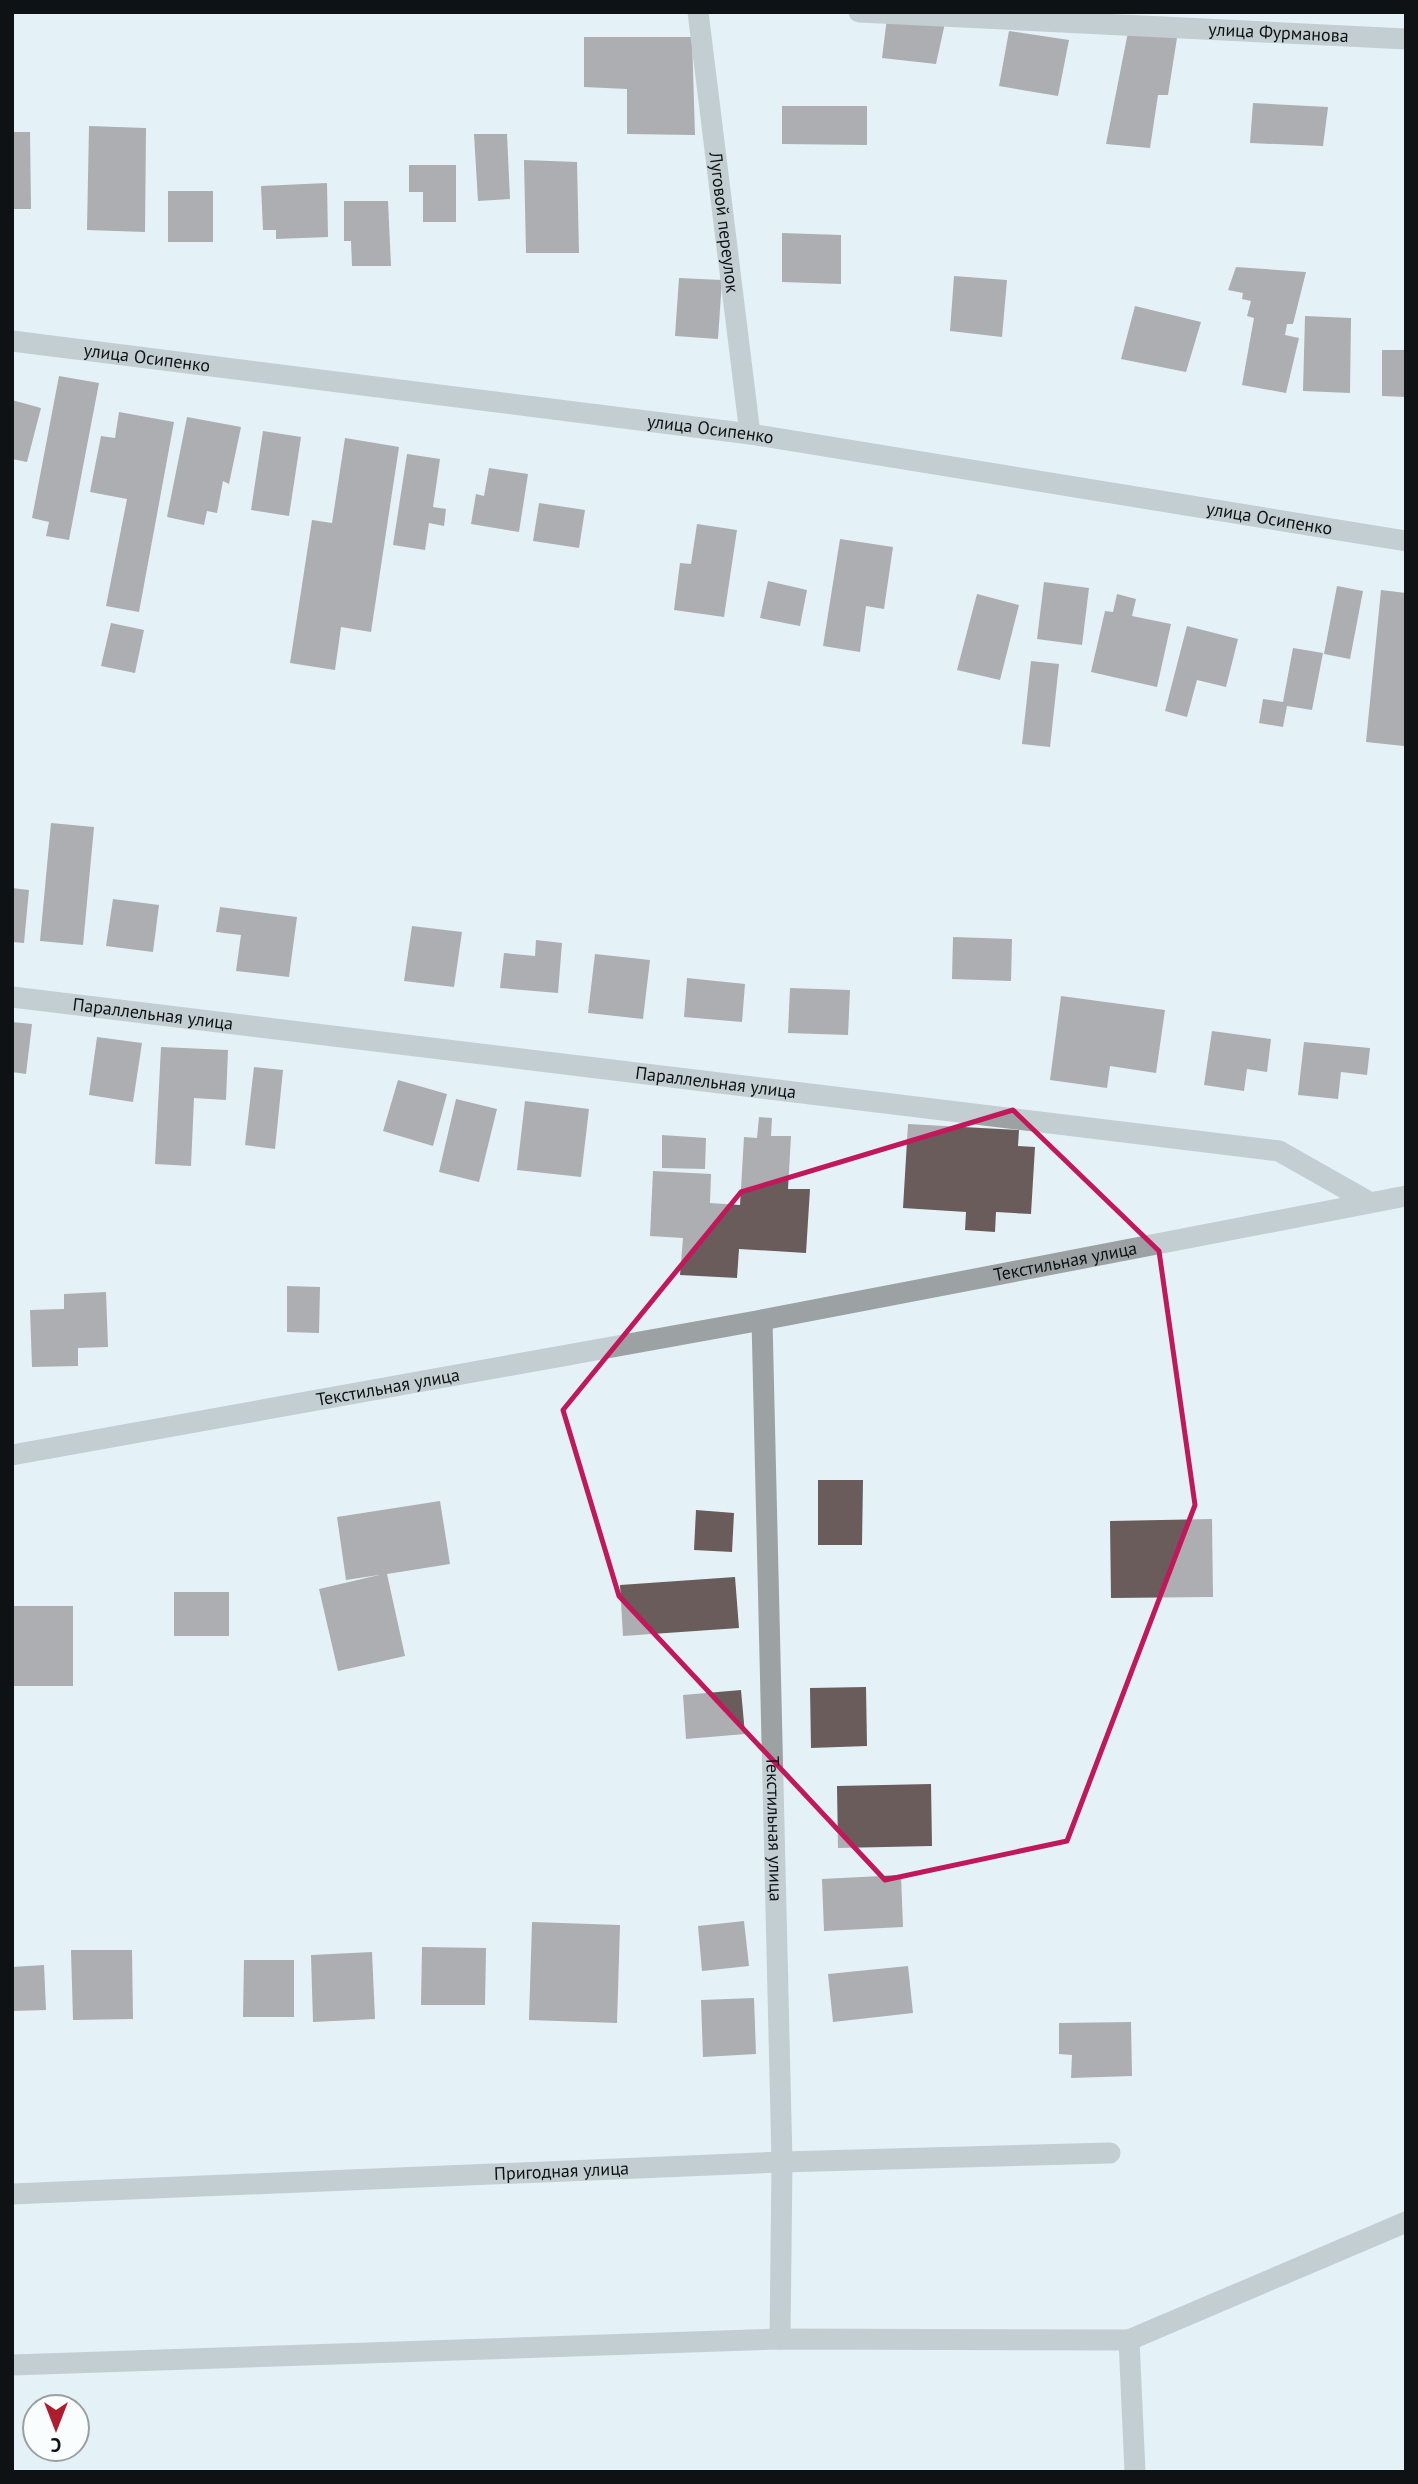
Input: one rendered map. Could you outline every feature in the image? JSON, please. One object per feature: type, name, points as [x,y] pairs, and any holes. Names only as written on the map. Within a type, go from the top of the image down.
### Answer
[{"type":"street","name":"Луговой переулок","points":[[698,12],[750,434]]},
{"type":"street","name":"улица Фурманова","points":[[859,12],[1406,39]]},
{"type":"street","name":"улица Осипенко","points":[[12,341],[750,434],[1406,541]]},
{"type":"street","name":"Параллельная улица","points":[[12,997],[1279,1151],[1369,1202]]},
{"type":"street","points":[[1369,1202],[1406,1196]]},
{"type":"street","name":"Текстильная улица","points":[[12,1455],[762,1320],[1369,1202]]},
{"type":"street","name":"Текстильная улица","points":[[762,1320],[782,2162],[780,2339]]},
{"type":"street","name":"Пригодная улица","points":[[12,2194],[782,2162],[1110,2153]]},
{"type":"street","points":[[12,2365],[780,2339],[1129,2340],[1406,2222]]},
{"type":"street","points":[[1129,2340],[1135,2472]]},
{"type":"highlighted area","points":[[1013,1110],[1159,1251],[1195,1505],[1067,1841],[885,1880],[619,1596],[563,1410],[741,1192]]},
{"type":"building","points":[[887,18],[945,23],[936,64],[882,58]]},
{"type":"building","points":[[1009,31],[1069,40],[1058,96],[999,86]]},
{"type":"building","points":[[1128,32],[1177,38],[1168,95],[1158,95],[1150,148],[1106,144]]},
{"type":"building","points":[[584,37],[692,37],[695,135],[627,134],[627,89],[584,87]]},
{"type":"building","points":[[1253,103],[1328,107],[1323,146],[1250,143]]},
{"type":"building","points":[[782,106],[867,106],[867,145],[782,144]]},
{"type":"building","points":[[89,126],[146,128],[145,232],[87,230]]},
{"type":"building","points":[[12,132],[30,132],[31,209],[12,209]]},
{"type":"building","points":[[474,134],[507,134],[510,199],[478,201]]},
{"type":"building","points":[[524,160],[577,162],[579,253],[526,253]]},
{"type":"building","points":[[409,165],[456,165],[456,222],[423,222],[423,192],[409,192]]},
{"type":"building","points":[[327,183],[328,237],[276,239],[276,230],[263,230],[261,186]]},
{"type":"building","points":[[168,191],[213,191],[213,242],[168,242]]},
{"type":"building","points":[[344,201],[388,201],[391,266],[352,266],[351,241],[344,241]]},
{"type":"building","points":[[782,233],[841,235],[841,284],[782,282]]},
{"type":"building","points":[[1236,267],[1306,272],[1293,324],[1287,324],[1285,335],[1299,338],[1286,393],[1242,385],[1254,318],[1247,316],[1251,301],[1242,299],[1243,293],[1228,290]]},
{"type":"building","points":[[954,276],[1007,280],[1002,337],[950,331]]},
{"type":"building","points":[[679,278],[722,280],[718,339],[675,336]]},
{"type":"building","points":[[1135,306],[1201,322],[1186,372],[1121,359]]},
{"type":"building","points":[[1305,316],[1351,318],[1350,393],[1303,391]]},
{"type":"building","points":[[1382,350],[1406,350],[1406,397],[1382,396]]},
{"type":"building","points":[[59,376],[99,383],[69,540],[46,536],[49,522],[32,518]]},
{"type":"building","points":[[12,400],[41,408],[27,462],[12,459]]},
{"type":"building","points":[[119,412],[174,422],[139,612],[106,606],[127,499],[90,492],[101,436],[115,438]]},
{"type":"building","points":[[187,417],[241,427],[229,484],[223,481],[217,513],[207,511],[204,525],[167,517]]},
{"type":"building","points":[[263,431],[301,437],[289,516],[251,510]]},
{"type":"building","points":[[345,438],[399,447],[371,632],[341,627],[335,670],[290,663],[312,520],[332,523]]},
{"type":"building","points":[[407,454],[440,459],[433,507],[446,509],[444,526],[429,523],[425,550],[393,545]]},
{"type":"building","points":[[489,468],[528,474],[519,532],[471,524],[476,494],[484,496]]},
{"type":"building","points":[[539,503],[585,510],[579,548],[533,541]]},
{"type":"building","points":[[697,524],[737,530],[724,617],[674,610],[680,563],[691,564]]},
{"type":"building","points":[[840,539],[893,547],[884,609],[866,606],[860,652],[823,646]]},
{"type":"building","points":[[768,581],[807,590],[800,626],[760,618]]},
{"type":"building","points":[[1044,582],[1089,588],[1082,645],[1037,639]]},
{"type":"building","points":[[1337,586],[1363,591],[1350,659],[1324,654]]},
{"type":"building","points":[[1381,590],[1406,593],[1404,746],[1366,742]]},
{"type":"building","points":[[977,594],[1019,605],[1000,680],[957,670]]},
{"type":"building","points":[[1117,594],[1136,599],[1132,616],[1171,624],[1157,687],[1091,672],[1105,611],[1113,612]]},
{"type":"building","points":[[111,623],[144,630],[135,673],[101,666]]},
{"type":"building","points":[[1187,626],[1238,639],[1226,687],[1197,680],[1187,717],[1165,711]]},
{"type":"building","points":[[1293,648],[1323,653],[1312,710],[1287,706],[1283,727],[1259,723],[1263,699],[1283,702]]},
{"type":"building","points":[[1031,661],[1059,664],[1050,747],[1022,744]]},
{"type":"building","points":[[51,823],[94,827],[83,945],[40,941]]},
{"type":"building","points":[[12,888],[29,890],[24,943],[12,942]]},
{"type":"building","points":[[113,899],[159,905],[153,952],[106,946]]},
{"type":"building","points":[[220,907],[297,917],[289,977],[236,971],[241,935],[216,932]]},
{"type":"building","points":[[412,926],[462,932],[454,987],[404,981]]},
{"type":"building","points":[[953,937],[1012,939],[1011,981],[952,979]]},
{"type":"building","points":[[536,940],[562,943],[558,993],[500,988],[504,953],[535,956]]},
{"type":"building","points":[[595,954],[650,960],[643,1019],[588,1013]]},
{"type":"building","points":[[687,978],[745,984],[742,1022],[684,1017]]},
{"type":"building","points":[[790,988],[850,990],[848,1035],[788,1033]]},
{"type":"building","points":[[1061,996],[1165,1010],[1156,1073],[1110,1066],[1107,1088],[1050,1080]]},
{"type":"building","points":[[12,1022],[32,1024],[26,1074],[12,1072]]},
{"type":"building","points":[[1212,1031],[1271,1039],[1267,1072],[1247,1069],[1244,1091],[1204,1085]]},
{"type":"building","points":[[97,1037],[142,1043],[133,1102],[89,1095]]},
{"type":"building","points":[[1304,1042],[1370,1048],[1367,1075],[1341,1072],[1338,1099],[1298,1095]]},
{"type":"building","points":[[161,1047],[228,1050],[226,1100],[194,1098],[191,1166],[155,1164]]},
{"type":"building","points":[[254,1067],[283,1070],[275,1149],[245,1145]]},
{"type":"building","points":[[398,1080],[447,1094],[433,1146],[383,1131]]},
{"type":"building","points":[[456,1099],[497,1109],[479,1182],[439,1172]]},
{"type":"building","points":[[525,1101],[589,1109],[581,1177],[517,1170]]},
{"type":"building","points":[[759,1117],[772,1118],[771,1136],[791,1136],[788,1189],[810,1189],[806,1253],[739,1249],[737,1278],[680,1275],[683,1238],[650,1236],[653,1171],[711,1174],[710,1203],[740,1205],[744,1137],[757,1138]]},
{"type":"building","points":[[908,1124],[1019,1130],[1018,1146],[1035,1147],[1031,1214],[996,1212],[995,1232],[965,1230],[966,1212],[903,1208]]},
{"type":"building","points":[[662,1135],[706,1138],[705,1169],[662,1168]]},
{"type":"building","points":[[287,1286],[320,1287],[319,1333],[287,1332]]},
{"type":"building","points":[[106,1292],[108,1347],[78,1348],[78,1366],[32,1367],[30,1310],[64,1309],[64,1294]]},
{"type":"building","points":[[818,1480],[863,1480],[862,1545],[818,1545]]},
{"type":"building","points":[[440,1501],[450,1564],[387,1574],[405,1656],[338,1671],[319,1589],[379,1575],[346,1580],[337,1517]]},
{"type":"building","points":[[696,1510],[734,1513],[732,1552],[694,1550]]},
{"type":"building","points":[[1212,1519],[1213,1597],[1111,1598],[1110,1521]]},
{"type":"building","points":[[735,1577],[739,1628],[623,1636],[620,1585]]},
{"type":"building","points":[[174,1592],[229,1592],[229,1636],[174,1636]]},
{"type":"building","points":[[12,1606],[73,1606],[73,1686],[12,1686]]},
{"type":"building","points":[[866,1687],[867,1746],[811,1748],[810,1688]]},
{"type":"building","points":[[741,1690],[745,1734],[686,1739],[683,1695]]},
{"type":"building","points":[[931,1784],[932,1846],[838,1848],[837,1786]]},
{"type":"building","points":[[901,1875],[903,1927],[824,1931],[822,1879]]},
{"type":"building","points":[[744,1921],[749,1966],[702,1971],[698,1926]]},
{"type":"building","points":[[532,1922],[620,1925],[617,2023],[529,2020]]},
{"type":"building","points":[[422,1947],[486,1948],[485,2005],[421,2005]]},
{"type":"building","points":[[71,1950],[132,1950],[133,2019],[73,2020]]},
{"type":"building","points":[[372,1952],[375,2019],[313,2022],[311,1955]]},
{"type":"building","points":[[244,1960],[294,1960],[294,2017],[243,2017]]},
{"type":"building","points":[[44,1965],[46,2010],[12,2011],[12,1967]]},
{"type":"building","points":[[908,1966],[913,2013],[833,2022],[828,1974]]},
{"type":"building","points":[[754,1998],[756,2054],[703,2057],[701,2000]]},
{"type":"building","points":[[1131,2022],[1132,2076],[1071,2078],[1072,2055],[1059,2054],[1059,2023]]}]
